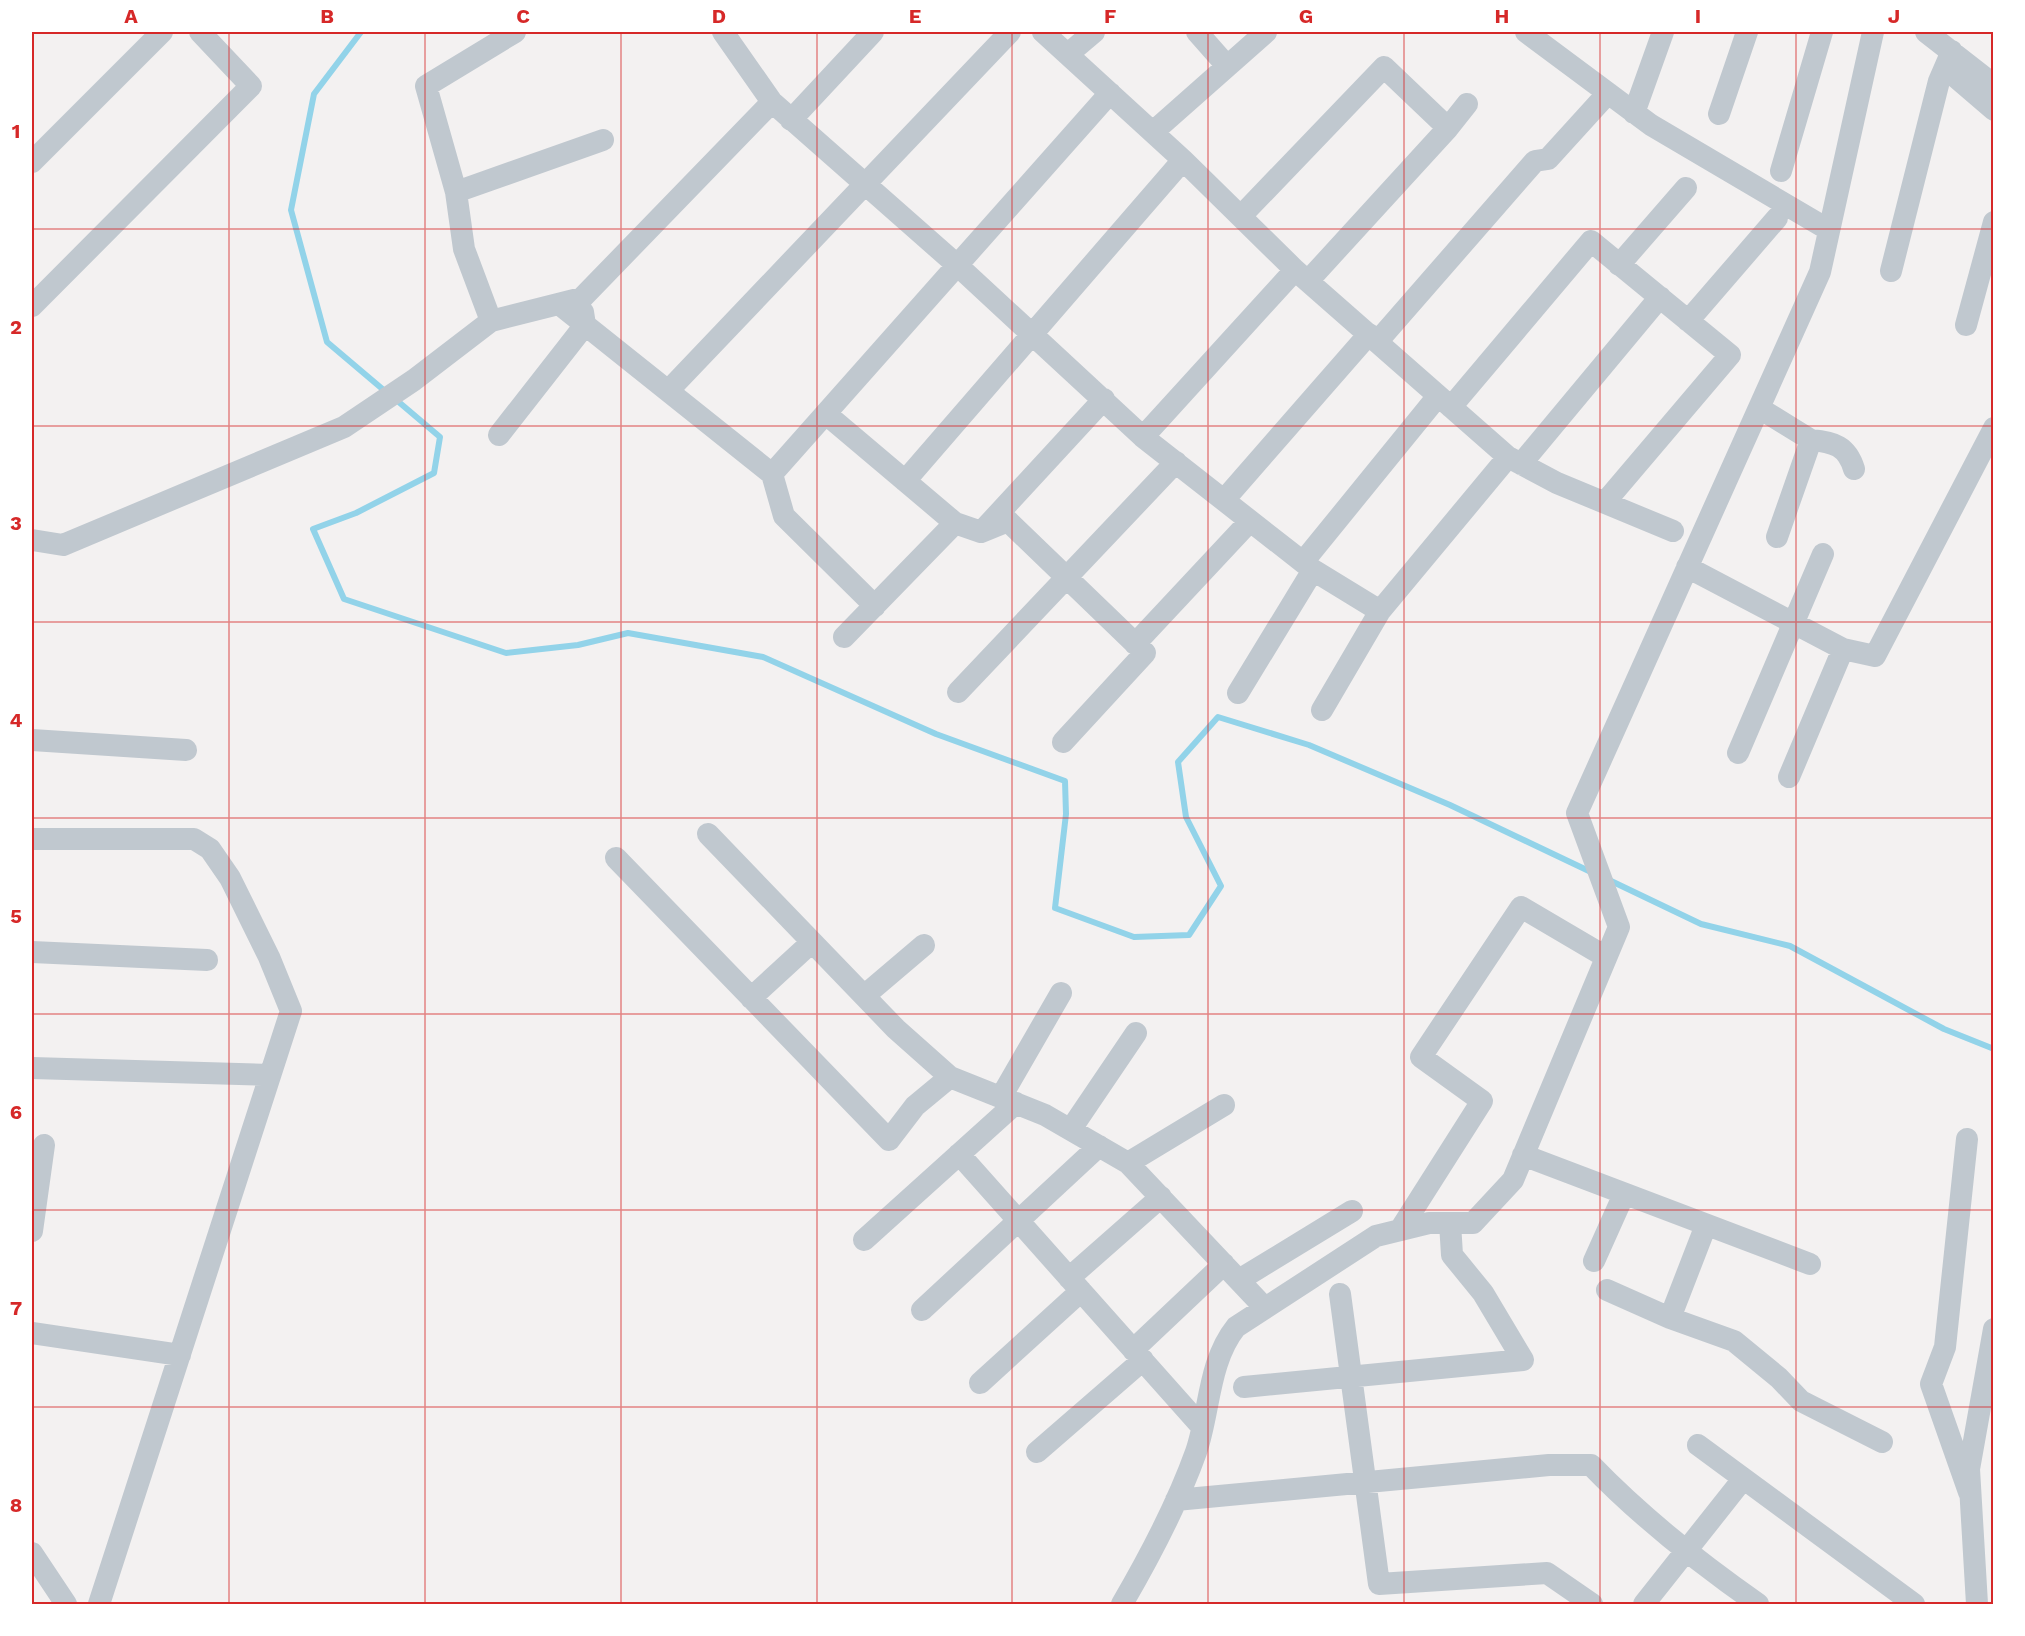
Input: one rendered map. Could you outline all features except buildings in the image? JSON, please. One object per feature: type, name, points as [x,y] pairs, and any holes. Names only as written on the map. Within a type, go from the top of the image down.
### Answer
[{"type":"street","points":[[32,306],[251,86],[200,32]]},
{"type":"street","points":[[490,321],[464,249],[456,192],[426,86],[515,32]]},
{"type":"street","points":[[723,32],[772,102],[957,265],[1143,437],[1308,566],[1380,611]]},
{"type":"street","points":[[791,120],[873,32]]},
{"type":"street","points":[[668,391],[1010,32]]},
{"type":"street","points":[[1043,32],[1183,160],[1301,275],[1515,460],[1557,483],[1606,501],[1673,531]]},
{"type":"street","points":[[1068,54],[1094,32]]},
{"type":"street","points":[[1197,32],[1227,66]]},
{"type":"street","points":[[1153,132],[1266,32]]},
{"type":"street","points":[[1526,32],[1650,125],[1829,230]]},
{"type":"street","points":[[1634,113],[1663,32]]},
{"type":"street","points":[[1719,114],[1747,32]]},
{"type":"street","points":[[1781,171],[1822,32]]},
{"type":"street","points":[[1122,1605],[1151,1556],[1196,1452],[1223,1343],[1236,1327],[1376,1236],[1429,1223],[1473,1222],[1513,1180],[1619,927],[1577,813],[1820,272],[1873,32]]},
{"type":"street","points":[[1926,32],[1948,60],[1994,110]]},
{"type":"street","points":[[32,162],[152,35]]},
{"type":"street","points":[[1948,60],[1994,85]]},
{"type":"street","points":[[1891,270],[1939,81],[1948,60]]},
{"type":"street","points":[[1241,216],[1384,67],[1448,128]]},
{"type":"street","points":[[772,474],[1110,93]]},
{"type":"street","points":[[1224,500],[1535,161],[1548,159],[1608,93]]},
{"type":"street","points":[[32,540],[63,545],[344,427],[414,380],[490,321],[582,298],[772,102]]},
{"type":"street","points":[[1143,437],[1448,128],[1467,104]]},
{"type":"street","points":[[456,192],[603,141]]},
{"type":"street","points":[[905,481],[1183,160]]},
{"type":"street","points":[[1619,265],[1686,188]]},
{"type":"street","points":[[1688,321],[1777,218]]},
{"type":"street","points":[[1966,325],[1994,222]]},
{"type":"street","points":[[1238,693],[1308,566],[1445,401],[1591,241],[1730,355],[1606,501]]},
{"type":"street","points":[[1323,710],[1380,611],[1659,297]]},
{"type":"street","points":[[499,435],[585,325],[582,298]]},
{"type":"street","points":[[559,304],[772,474],[784,516],[875,606]]},
{"type":"street","points":[[981,532],[1104,399]]},
{"type":"street","points":[[1759,408],[1811,440],[1835,442],[1850,456],[1854,469]]},
{"type":"street","points":[[826,414],[955,523],[981,532],[1008,521],[1145,653],[1063,742]]},
{"type":"street","points":[[1687,567],[1794,621],[1843,649],[1875,656],[1994,428]]},
{"type":"street","points":[[1777,537],[1811,440]]},
{"type":"street","points":[[957,692],[1176,462]]},
{"type":"street","points":[[1135,644],[1250,521]]},
{"type":"street","points":[[844,637],[955,523]]},
{"type":"street","points":[[1738,753],[1823,554]]},
{"type":"street","points":[[1789,777],[1843,649]]},
{"type":"street","points":[[32,740],[186,750]]},
{"type":"street","points":[[708,834],[896,1029],[950,1077],[1071,1129],[1128,1163],[1265,1308]]},
{"type":"street","points":[[32,839],[194,839],[210,849],[230,878],[269,957],[291,1011],[99,1605]]},
{"type":"street","points":[[616,858],[889,1140],[915,1106],[950,1077]]},
{"type":"street","points":[[1400,1230],[1482,1101],[1421,1057],[1521,907],[1606,957]]},
{"type":"street","points":[[751,998],[812,942]]},
{"type":"street","points":[[864,996],[924,945]]},
{"type":"street","points":[[32,952],[207,960]]},
{"type":"street","points":[[864,1240],[959,1154],[1008,1100],[1061,993]]},
{"type":"street","points":[[1071,1129],[1136,1033]]},
{"type":"street","points":[[32,1068],[270,1075]]},
{"type":"street","points":[[1128,1163],[1224,1105]]},
{"type":"street","points":[[1967,1139],[1945,1347],[1931,1384],[1969,1492]]},
{"type":"street","points":[[32,1231],[44,1145]]},
{"type":"street","points":[[922,1310],[1099,1146]]},
{"type":"street","points":[[959,1154],[1202,1427]]},
{"type":"street","points":[[1523,1155],[1810,1264]]},
{"type":"street","points":[[1594,1261],[1624,1194]]},
{"type":"street","points":[[980,1383],[1161,1197]]},
{"type":"street","points":[[1037,1452],[1138,1355],[1231,1272],[1352,1211]]},
{"type":"street","points":[[1244,1387],[1523,1360],[1484,1293],[1452,1255],[1450,1223]]},
{"type":"street","points":[[1670,1318],[1706,1225]]},
{"type":"street","points":[[1607,1290],[1670,1318],[1734,1341],[1779,1378],[1801,1401],[1882,1442]]},
{"type":"street","points":[[1340,1294],[1379,1584],[1547,1573],[1592,1605]]},
{"type":"street","points":[[1977,1605],[1969,1469],[1994,1329]]},
{"type":"street","points":[[32,1333],[180,1355]]},
{"type":"street","points":[[1698,1445],[1914,1605]]},
{"type":"street","points":[[1176,1500],[1549,1465],[1591,1466],[1630,1505],[1685,1552],[1758,1605]]},
{"type":"street","points":[[1644,1605],[1743,1479]]},
{"type":"street","points":[[32,1553],[66,1605]]},
{"type":"waterway","points":[[361,32],[314,94],[291,210],[327,342],[386,392]]},
{"type":"waterway","points":[[394,398],[440,437],[434,473],[356,513],[313,529],[344,599],[506,653],[578,645],[628,633],[763,657],[936,734],[1065,781],[1066,814],[1055,908],[1134,937],[1189,935],[1221,886],[1186,817],[1178,762],[1218,717],[1309,745],[1450,805],[1591,872]]},
{"type":"waterway","points":[[1609,880],[1701,924],[1790,946],[1944,1029],[1994,1049]]}]
